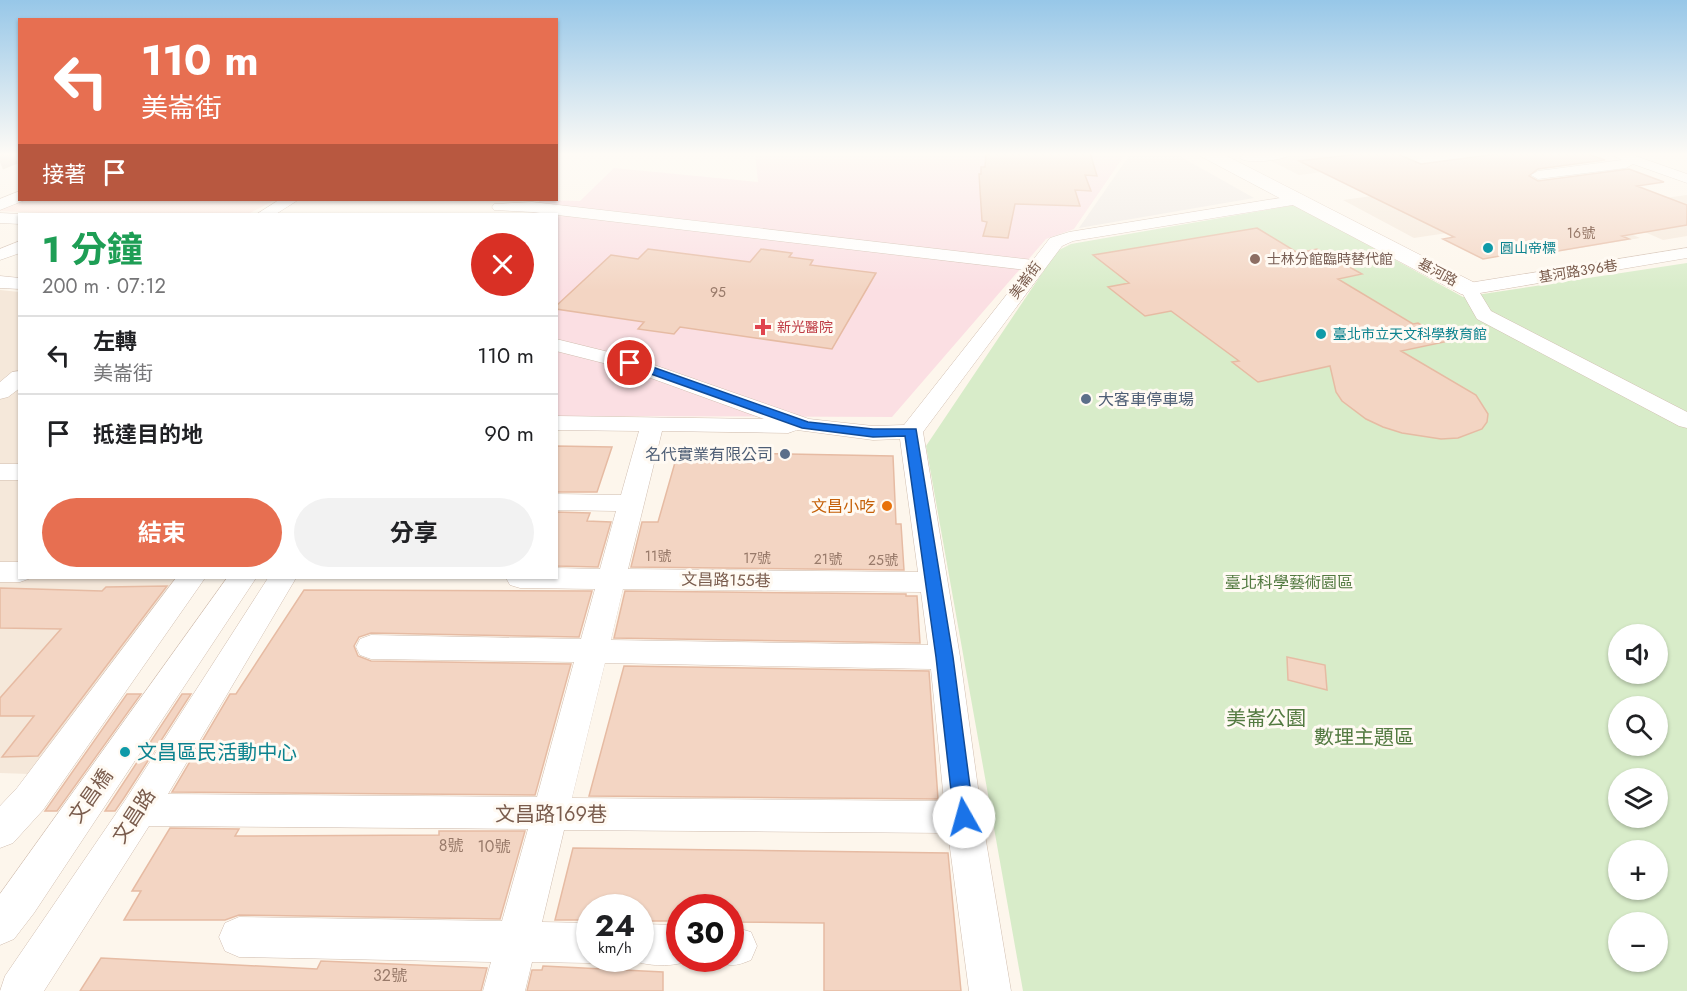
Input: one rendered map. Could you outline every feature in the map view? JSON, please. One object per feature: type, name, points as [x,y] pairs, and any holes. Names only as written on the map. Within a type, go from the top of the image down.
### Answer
[{"type":"street","name":"美崙街","points":[[911,432],[1056,242],[1069,237],[1299,200]]},
{"type":"street","name":"基河路","points":[[1299,200],[1469,289],[1484,315],[1687,421]]},
{"type":"street","points":[[267,213],[288,201]]},
{"type":"street","points":[[500,207],[532,207],[1036,266]]},
{"type":"street","points":[[0,218],[18,219]]},
{"type":"street","points":[[0,255],[18,247]]},
{"type":"street","name":"基河路396巷","points":[[1469,289],[1687,253]]},
{"type":"street","points":[[0,282],[18,284]]},
{"type":"street","points":[[558,345],[630,363],[806,426]]},
{"type":"street","points":[[0,392],[18,378]]},
{"type":"street","points":[[558,423],[806,426],[873,433],[911,432],[945,657],[964,817],[990,991]]},
{"type":"street","points":[[504,991],[652,424]]},
{"type":"street","points":[[0,472],[18,472]]},
{"type":"street","points":[[558,502],[632,503]]},
{"type":"street","points":[[0,572],[18,572]]},
{"type":"street","name":"文昌路155巷","points":[[558,578],[932,582]]},
{"type":"street","points":[[0,831],[30,799],[190,579]]},
{"type":"street","name":"文昌橋","points":[[0,925],[20,900],[241,579]]},
{"type":"street","name":"文昌路","points":[[20,991],[139,810],[281,579]]},
{"type":"street","points":[[371,647],[945,657]]},
{"type":"street","name":"文昌路169巷","points":[[139,810],[964,817]]},
{"type":"street","points":[[239,937],[576,943]]},
{"type":"shaded area","name":"新光醫院","points":[[1094,199],[1074,229],[1046,239],[892,417],[558,416],[558,213],[533,213],[539,201]]},
{"type":"shaded area","points":[[1099,199],[1247,199],[1079,228]]},
{"type":"shaded area","points":[[1544,199],[1640,238],[1556,252],[1500,225],[1414,238],[1343,200]]},
{"type":"shaded area","points":[[1655,199],[1687,199],[1687,236],[1663,240],[1590,208]]},
{"type":"shaded area","points":[[18,201],[273,201],[250,213],[42,213],[0,211]]},
{"type":"shaded area","points":[[0,290],[18,292],[18,579],[178,579],[29,774],[0,773]]},
{"type":"green space","name":"美崙公園","points":[[1295,205],[1463,297],[1687,263],[1687,991],[1023,991],[926,446],[1057,251],[1071,244]]},
{"type":"building","points":[[981,199],[1078,199],[1080,206],[1015,204],[1008,238],[983,236],[987,222],[982,221]]},
{"type":"building","points":[[1377,199],[1672,199],[1687,205],[1687,225],[1622,236],[1629,239],[1558,251],[1551,247],[1483,259],[1443,239],[1454,237]]},
{"type":"building","name":"臺北市立天文科學教育館","points":[[1257,228],[1298,253],[1317,249],[1362,274],[1338,279],[1413,324],[1418,323],[1449,341],[1401,351],[1476,395],[1488,414],[1487,422],[1482,429],[1458,438],[1441,439],[1402,433],[1383,427],[1366,419],[1342,401],[1336,392],[1330,366],[1258,382],[1232,362],[1239,361],[1171,311],[1145,316],[1108,287],[1129,283],[1093,255]]},
{"type":"building","name":"新光醫院","points":[[648,249],[750,262],[761,249],[792,253],[789,257],[813,260],[810,265],[876,273],[832,349],[680,327],[674,334],[638,329],[644,322],[558,309],[558,304],[611,255],[638,259]]},
{"type":"building","points":[[558,446],[612,447],[597,492],[558,492]]},
{"type":"building","points":[[678,452],[893,456],[896,524],[901,524],[904,570],[631,567],[642,522],[658,522]]},
{"type":"building","points":[[558,512],[590,513],[587,521],[611,522],[598,567],[558,566]]},
{"type":"building","points":[[167,586],[38,756],[2,757],[34,716],[0,716],[0,698],[61,629],[0,628],[0,588],[102,591],[106,587]]},
{"type":"building","points":[[304,590],[592,591],[579,637],[371,633],[359,637],[354,646],[358,656],[371,661],[571,664],[535,795],[172,792],[230,694],[236,694]]},
{"type":"building","points":[[625,591],[906,594],[906,596],[917,596],[920,643],[614,638]]},
{"type":"building","points":[[1287,657],[1325,665],[1327,690],[1288,680]]},
{"type":"building","points":[[624,666],[929,671],[938,799],[589,796]]},
{"type":"building","points":[[127,694],[141,694],[57,811],[45,811]]},
{"type":"building","points":[[182,694],[191,694],[115,811],[105,811]]},
{"type":"building","points":[[170,828],[239,829],[235,836],[439,835],[439,831],[525,831],[500,919],[239,915],[225,920],[124,920],[141,891],[132,891]]},
{"type":"building","points":[[573,848],[948,853],[961,991],[824,991],[824,923],[744,922],[744,894],[666,894],[666,921],[654,921],[654,894],[576,894],[576,920],[555,920]]},
{"type":"building","points":[[101,958],[317,969],[321,961],[487,968],[481,991],[80,991]]},
{"type":"building","points":[[543,966],[576,968],[576,972],[663,972],[663,991],[527,991],[532,970],[542,970]]},
{"type":"place","name":"圓山帝標","points":[[1488,248]]},
{"type":"place","name":"士林分館臨時替代館","points":[[1255,259]]},
{"type":"place","name":"新光醫院","points":[[763,327]]},
{"type":"place","name":"臺北市立天文科學教育館","points":[[1321,334]]},
{"type":"place","name":"大客車停車場","points":[[1086,399]]},
{"type":"place","name":"名代實業有限公司","points":[[785,454]]},
{"type":"place","name":"文昌小吃","points":[[887,506]]},
{"type":"place","name":"文昌區民活動中心","points":[[125,752]]},
{"type":"route","points":[[630,363],[806,426],[873,433],[911,432],[945,657],[964,817]]},
{"type":"park label","name":"臺北科學藝術園區","points":[[1289,582]]},
{"type":"park label","name":"數理主題區","points":[[1364,737]]}]
